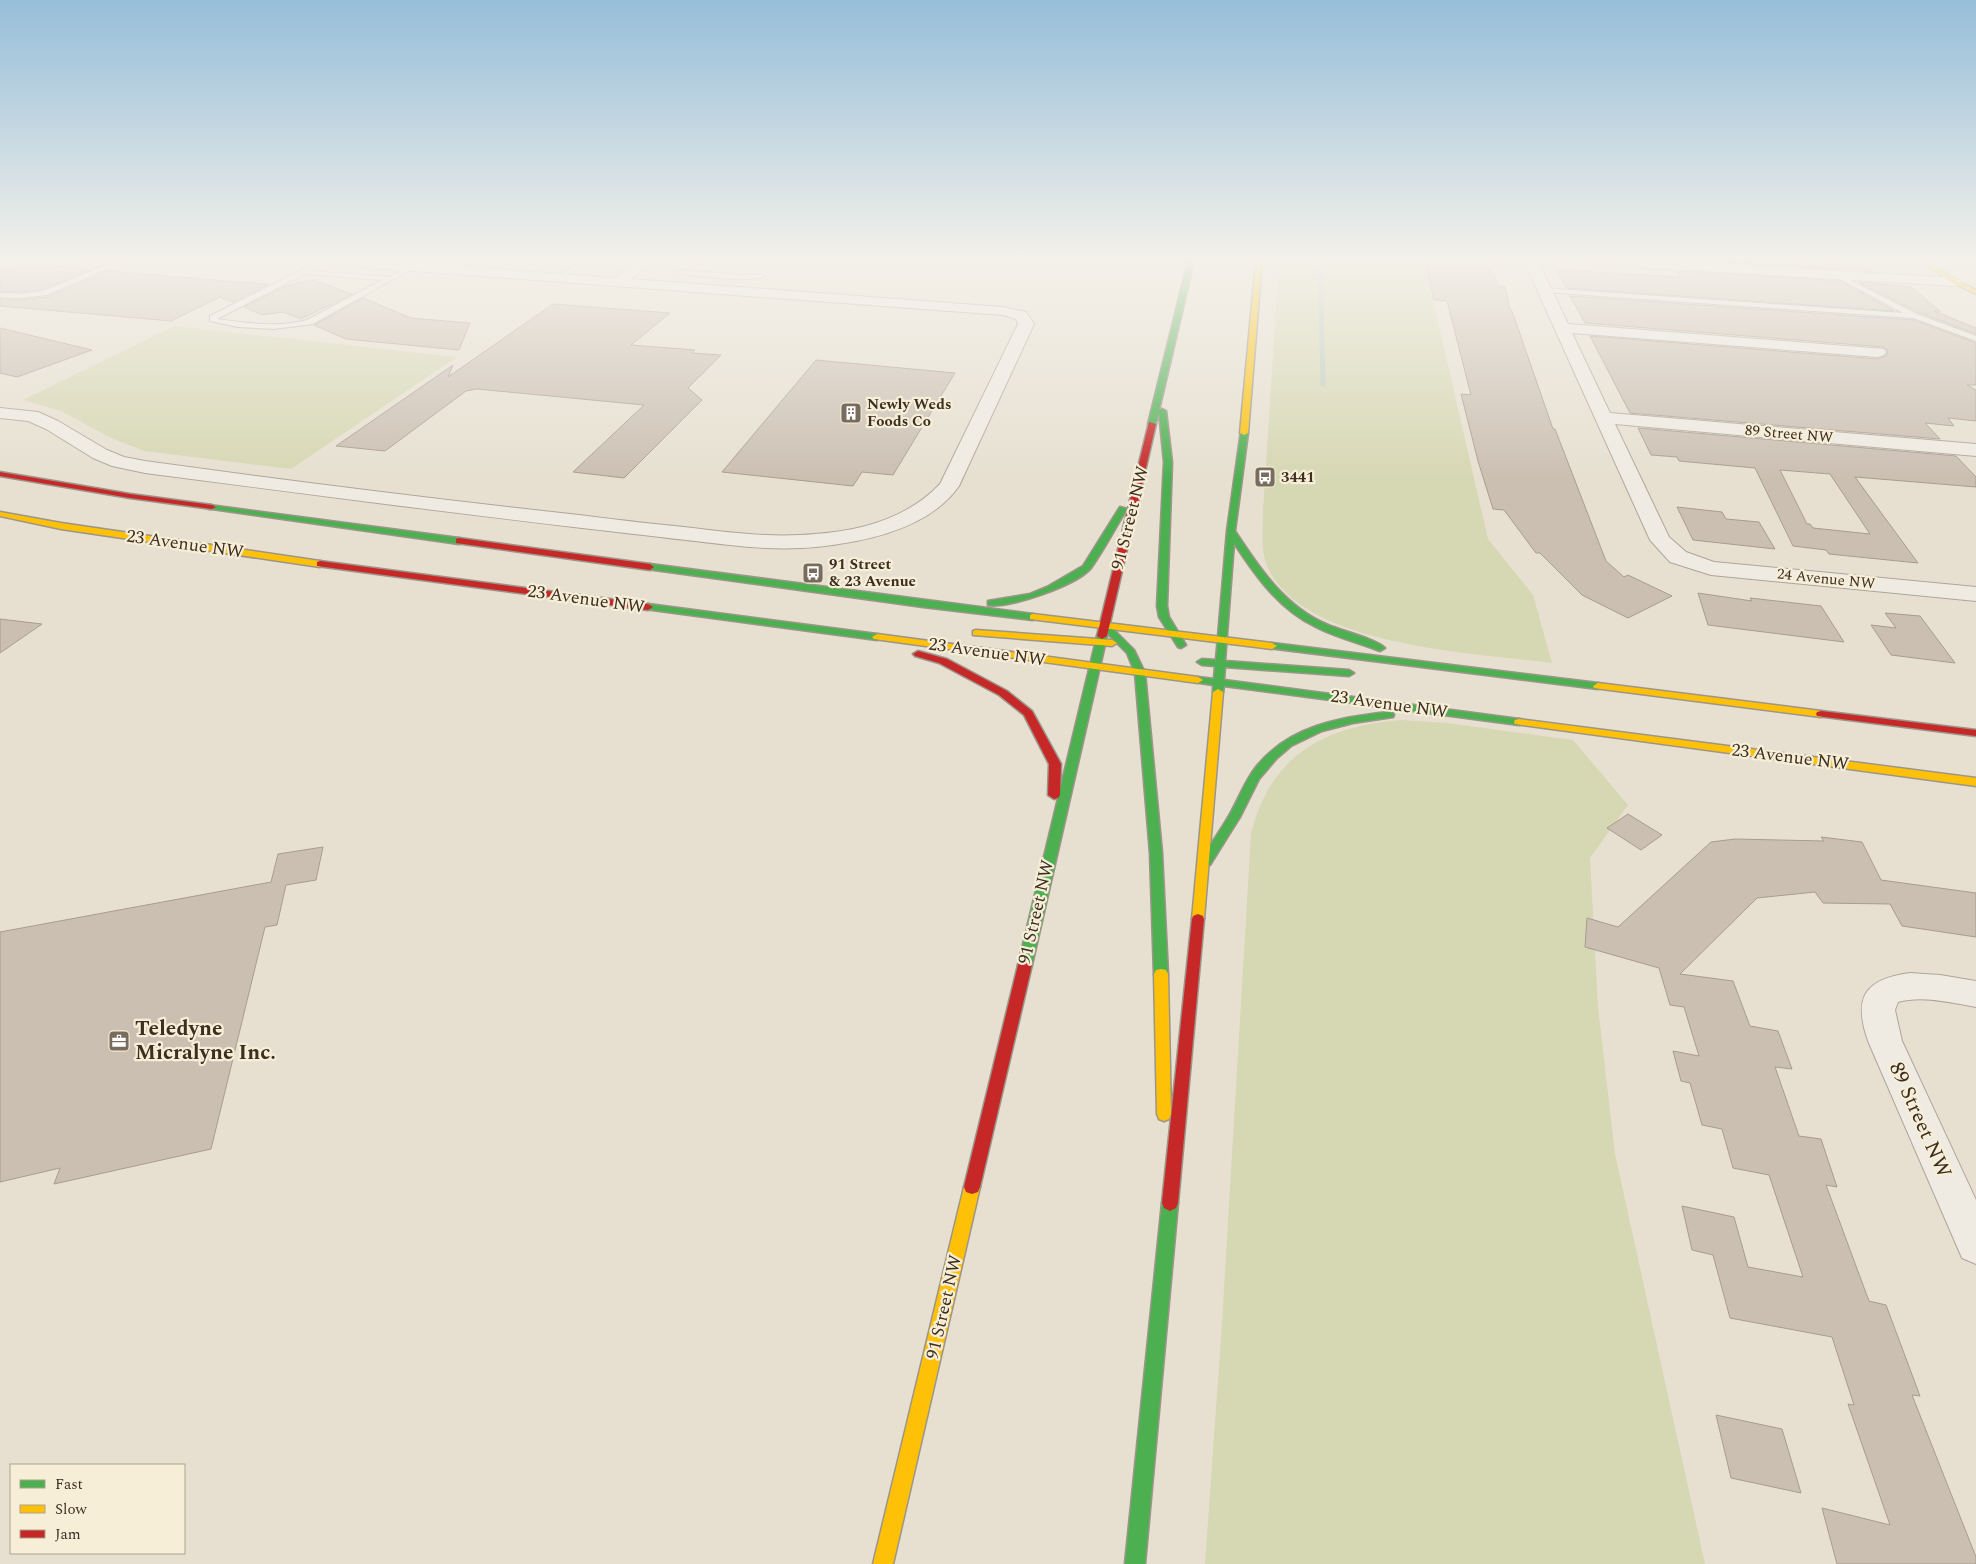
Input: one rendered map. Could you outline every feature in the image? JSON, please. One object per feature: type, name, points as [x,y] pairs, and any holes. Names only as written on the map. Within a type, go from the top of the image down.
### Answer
[{"type":"main road","name":"91 Street NW","points":[[884,1564],[1174,334]]},
{"type":"main road","points":[[1135,1564],[1203,867],[1232,531],[1247,408],[1253,334]]},
{"type":"main road","points":[[1160,392],[1168,462],[1162,606],[1164,617],[1189,656]]},
{"type":"main road","points":[[0,474],[130,496],[923,604],[1976,733]]},
{"type":"main road","points":[[923,604],[991,603],[1032,596],[1050,589],[1086,568],[1105,540],[1140,479]]},
{"type":"main road","name":"23 Avenue NW","points":[[0,514],[61,526],[273,558],[1094,666],[1138,667],[1218,681],[1442,712],[1976,782]]},
{"type":"main road","points":[[1232,531],[1262,581],[1282,603],[1294,612],[1317,625],[1416,663]]},
{"type":"main road","points":[[633,605],[871,624]]},
{"type":"main road","points":[[1104,625],[1130,644],[1138,667],[1156,853],[1162,987],[1164,1124]]},
{"type":"main road","points":[[960,632],[1130,644]]},
{"type":"main road","points":[[852,634],[943,661],[1003,693],[1028,713],[1055,764],[1052,827],[1054,838]]},
{"type":"main road","points":[[1162,644],[1224,640]]},
{"type":"main road","points":[[1218,681],[1193,661],[1363,674]]},
{"type":"main road","points":[[1138,667],[1156,662]]},
{"type":"main road","points":[[1472,682],[1759,705]]},
{"type":"main road","points":[[1203,867],[1238,810],[1258,771],[1274,754],[1300,734],[1337,721],[1442,712]]},
{"type":"main road","points":[[1164,1143],[1166,1250]]},
{"type":"street","points":[[4,418],[32,416],[52,425],[100,454],[119,462],[165,470],[369,497],[779,544],[829,539],[895,522],[930,505],[949,486],[1021,334]]},
{"type":"street","points":[[1565,334],[1603,418]]},
{"type":"street","points":[[1641,334],[1878,352]]},
{"type":"street","name":"89 Street NW","points":[[1603,418],[1976,450]]},
{"type":"street","name":"24 Avenue NW","points":[[1603,418],[1660,540],[1678,557],[1712,568],[1976,594]]},
{"type":"street","name":"89 Street NW","points":[[1971,1225],[1885,1041],[1879,1023],[1878,1010],[1879,1001],[1884,995],[1894,989],[1919,986],[1976,994]]},
{"type":"lane","points":[[1962,334],[1976,339]]},
{"type":"green space","points":[[158,334],[247,334],[457,357],[291,469],[144,451],[109,437],[61,411],[23,400]]},
{"type":"green space","points":[[1274,334],[1441,334],[1488,539],[1533,595],[1552,663],[1438,649],[1395,641],[1354,630],[1317,615],[1287,594],[1268,568],[1263,547],[1263,511]]},
{"type":"green space","points":[[1401,720],[1447,723],[1573,740],[1628,805],[1590,858],[1598,1007],[1615,1154],[1705,1564],[1205,1564],[1222,1323],[1251,834],[1260,807],[1272,784],[1287,765],[1305,750],[1325,738],[1348,729],[1374,723]]},
{"type":"building","points":[[0,334],[25,334],[92,350],[17,377],[0,373]]},
{"type":"building","points":[[335,334],[466,334],[459,350],[346,339]]},
{"type":"building","points":[[510,334],[644,334],[631,345],[695,350],[692,353],[721,355],[688,388],[702,400],[624,478],[573,472],[644,405],[477,389],[466,391],[385,451],[336,446],[453,365],[448,377]]},
{"type":"building","points":[[1455,334],[1520,334],[1553,429],[1555,429],[1606,561],[1624,577],[1628,575],[1672,596],[1628,618],[1582,595],[1540,553],[1536,553],[1504,510],[1493,509],[1478,461],[1461,394],[1471,395]]},
{"type":"building","points":[[1722,334],[1951,334],[1976,343],[1976,385],[1967,385],[1976,390],[1976,421],[1948,418],[1954,426],[1925,423],[1940,439],[1630,413],[1590,336],[1878,359],[1886,356],[1888,351],[1884,347]]},
{"type":"building","name":"Newly Weds Foods Co","points":[[816,360],[955,373],[893,475],[862,472],[853,486],[722,472]]},
{"type":"building","points":[[1638,428],[1956,456],[1976,477],[1976,487],[1855,477],[1918,563],[1829,554],[1826,550],[1793,546],[1755,468],[1679,461],[1677,457],[1651,455]],"holes":[[[1780,470],[1830,474],[1870,534],[1813,528],[1810,524],[1807,524]]]},
{"type":"building","points":[[1677,507],[1722,512],[1726,519],[1759,522],[1775,549],[1693,540]]},
{"type":"building","points":[[1698,593],[1752,601],[1750,598],[1821,606],[1844,642],[1708,625]]},
{"type":"building","points":[[1885,613],[1920,616],[1955,663],[1891,655],[1871,625],[1896,628]]},
{"type":"building","points":[[0,619],[42,624],[0,653]]},
{"type":"building","points":[[1628,814],[1662,835],[1641,850],[1607,828]]},
{"type":"building","points":[[1821,837],[1862,842],[1881,880],[1976,893],[1976,937],[1902,926],[1890,904],[1823,903],[1815,892],[1757,898],[1680,974],[1733,981],[1750,1026],[1778,1031],[1792,1069],[1775,1067],[1799,1136],[1821,1139],[1837,1187],[1826,1185],[1869,1301],[1886,1305],[1920,1396],[1912,1395],[1976,1557],[1976,1564],[1837,1564],[1822,1508],[1890,1525],[1848,1404],[1854,1405],[1832,1337],[1730,1318],[1713,1255],[1692,1250],[1682,1206],[1734,1217],[1748,1267],[1803,1277],[1769,1175],[1733,1168],[1722,1129],[1702,1125],[1690,1083],[1681,1081],[1673,1051],[1699,1056],[1684,1007],[1670,1005],[1659,968],[1585,947],[1587,918],[1618,927],[1711,842],[1735,839],[1824,841]]},
{"type":"building","name":"Teledyne Micralyne Inc.","points":[[323,847],[316,880],[286,885],[277,925],[265,927],[211,1149],[54,1184],[60,1168],[0,1182],[0,932],[271,882],[278,854]]},
{"type":"building","points":[[1716,1415],[1782,1429],[1801,1493],[1731,1478]]},
{"type":"waterway","points":[[1322,334],[1323,384]]},
{"type":"traffic: fast","points":[[1152,424],[1174,334]]},
{"type":"traffic: fast","points":[[1162,411],[1168,462],[1162,606],[1164,617],[1181,645]]},
{"type":"traffic: fast","points":[[1218,692],[1231,531],[1244,433]]},
{"type":"traffic: fast","points":[[212,507],[459,541]]},
{"type":"traffic: fast","points":[[991,603],[1032,596],[1050,589],[1086,568],[1123,509]]},
{"type":"traffic: fast","points":[[1231,531],[1268,585],[1291,608],[1319,625],[1380,648]]},
{"type":"traffic: fast","points":[[650,567],[1033,617]]},
{"type":"traffic: fast","points":[[648,607],[877,637]]},
{"type":"traffic: fast","points":[[1104,625],[1131,652],[1140,673],[1156,853],[1161,974]]},
{"type":"traffic: fast","points":[[1025,965],[1102,636]]},
{"type":"traffic: fast","points":[[1272,646],[1598,686]]},
{"type":"traffic: fast","points":[[1202,662],[1349,673]]},
{"type":"traffic: fast","points":[[1198,680],[1519,722]]},
{"type":"traffic: fast","points":[[1206,862],[1234,817],[1253,779],[1273,755],[1287,744],[1318,728],[1353,719],[1389,715]]},
{"type":"traffic: fast","points":[[1135,1564],[1170,1203]]},
{"type":"traffic: slow","points":[[1244,433],[1253,334]]},
{"type":"traffic: slow","points":[[0,514],[61,526],[320,564]]},
{"type":"traffic: slow","points":[[1033,617],[1272,646]]},
{"type":"traffic: slow","points":[[976,633],[1112,643]]},
{"type":"traffic: slow","points":[[877,637],[1198,680]]},
{"type":"traffic: slow","points":[[1598,686],[1821,714]]},
{"type":"traffic: slow","points":[[1198,919],[1218,692]]},
{"type":"traffic: slow","points":[[1519,722],[1976,782]]},
{"type":"traffic: slow","points":[[1161,974],[1164,1114]]},
{"type":"traffic: slow","points":[[883,1564],[972,1187]]},
{"type":"traffic: jam","points":[[1102,636],[1152,424]]},
{"type":"traffic: jam","points":[[0,474],[130,496],[212,507]]},
{"type":"traffic: jam","points":[[459,541],[650,567]]},
{"type":"traffic: jam","points":[[320,564],[648,607]]},
{"type":"traffic: jam","points":[[918,654],[943,661],[1003,693],[1028,713],[1055,764],[1054,795]]},
{"type":"traffic: jam","points":[[1821,714],[1976,733]]},
{"type":"traffic: jam","points":[[1170,1203],[1198,919]]},
{"type":"traffic: jam","points":[[972,1187],[1025,965]]},
{"type":"place","name":"Newly Weds Foods Co","points":[[851,413]]},
{"type":"place","name":"3441","points":[[1265,477]]},
{"type":"place","name":"91 Street & 23 Avenue","points":[[813,573]]},
{"type":"place","name":"Teledyne Micralyne Inc.","points":[[119,1041]]}]
